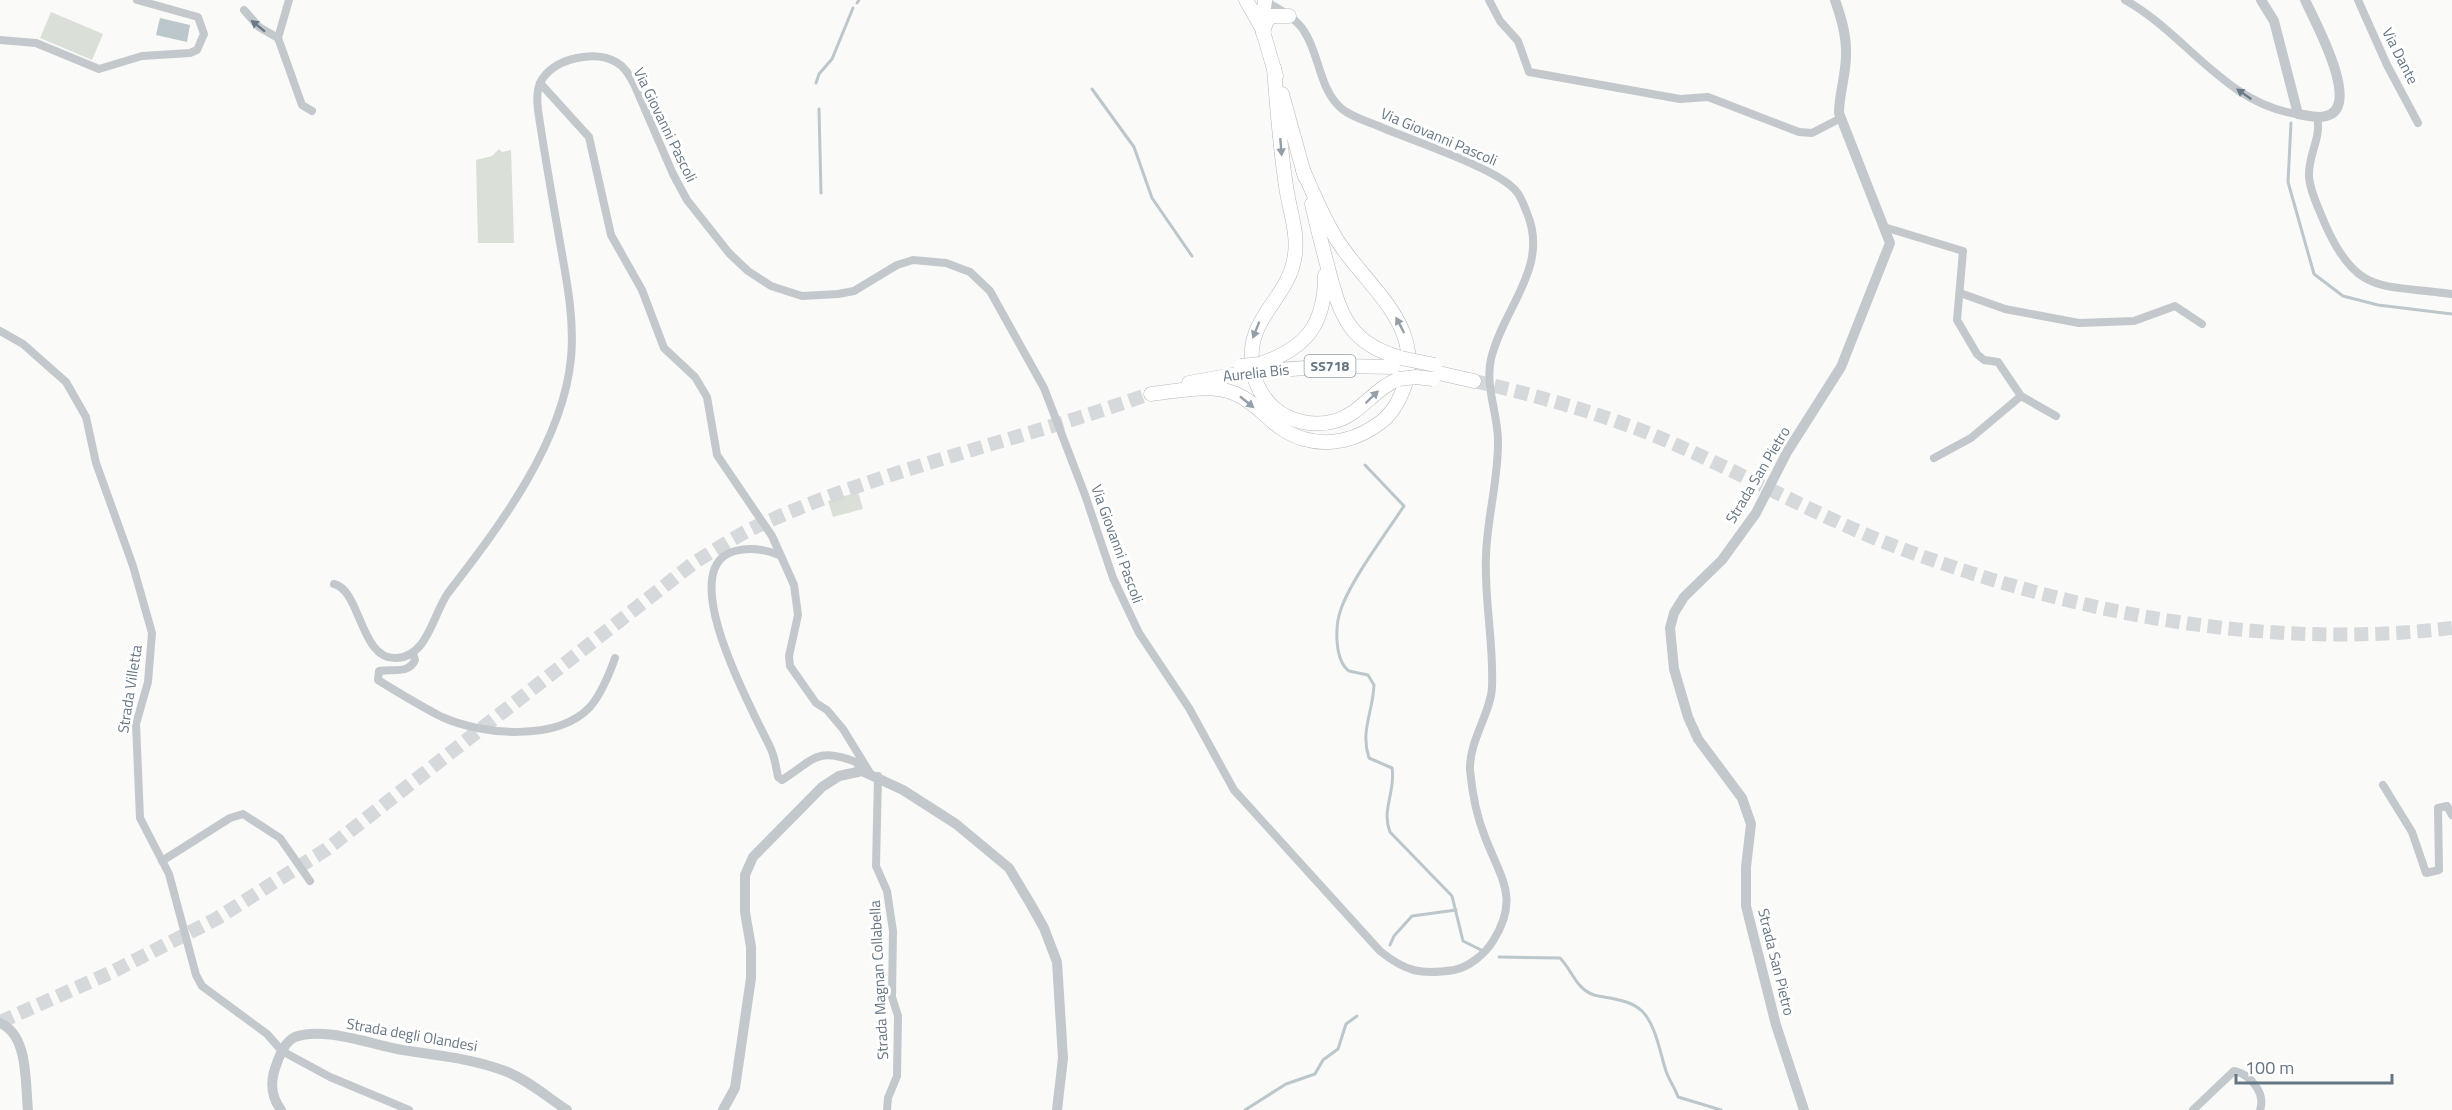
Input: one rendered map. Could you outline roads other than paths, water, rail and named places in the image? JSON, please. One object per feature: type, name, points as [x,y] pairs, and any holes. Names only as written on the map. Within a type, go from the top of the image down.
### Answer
[{"type":"highway","points":[[1246,0],[1261,27],[1274,68],[1337,302],[1345,321],[1365,342],[1400,368],[1384,386],[1353,413],[1335,421],[1316,424],[1296,420],[1276,410],[1264,397],[1256,382],[1250,354],[1255,329],[1286,281],[1295,255],[1296,235],[1284,172],[1274,68]]},
{"type":"highway","points":[[1261,27],[1265,1]]},
{"type":"highway","points":[[1261,27],[1270,16],[1280,14],[1289,16]]},
{"type":"highway","name":"Aurelia Bis","points":[[1303,170],[1339,243],[1395,316],[1406,337],[1410,365],[1405,386],[1394,410],[1361,435],[1322,442],[1293,436],[1278,428],[1238,394],[1225,390],[1194,389],[1148,394],[1185,383],[1260,367],[1400,368],[1434,372],[1468,380]]},
{"type":"highway","points":[[1260,367],[1301,343],[1320,316],[1325,273],[1317,225]]},
{"type":"street","points":[[0,40],[36,43],[99,69],[142,56],[190,53],[197,50],[204,34],[198,17],[137,0]]},
{"type":"street","points":[[289,0],[278,38],[302,105],[312,111]]},
{"type":"street","points":[[1489,0],[1500,21],[1518,40],[1529,72],[1591,85],[1680,99],[1708,97],[1799,132],[1812,133],[1841,118]]},
{"type":"street","name":"Strada San Pietro","points":[[1804,1110],[1776,1025],[1746,906],[1746,867],[1751,824],[1742,798],[1698,739],[1688,717],[1674,669],[1670,628],[1674,613],[1684,597],[1722,560],[1756,513],[1787,452],[1841,367],[1890,243],[1841,118],[1839,97],[1847,53],[1843,24],[1835,0]]},
{"type":"street","points":[[2125,0],[2164,26],[2189,51],[2255,101],[2276,111],[2318,117],[2327,116],[2337,110],[2341,91],[2305,0]]},
{"type":"street","points":[[2261,0],[2274,21],[2298,114]]},
{"type":"street","name":"Via Dante","points":[[2358,0],[2387,65],[2418,123]]},
{"type":"street","name":"Via Giovanni Pascoli","points":[[540,83],[556,67],[586,56],[616,62],[626,70],[687,200],[729,253],[748,271],[771,286],[802,296],[838,294],[854,291],[897,265],[913,260],[946,263],[970,272],[990,291],[1044,388],[1126,610],[1189,708],[1234,790],[1380,951],[1401,968],[1431,973],[1463,968],[1488,949],[1504,922],[1508,893],[1499,865],[1485,836],[1470,768],[1477,730],[1492,690],[1486,558],[1498,461],[1498,436],[1488,378],[1510,312],[1527,278],[1534,254],[1534,231],[1516,190],[1506,182],[1479,167],[1419,144],[1342,109],[1327,90],[1304,31],[1289,16],[1265,1]]},
{"type":"street","points":[[244,10],[259,27],[272,37],[278,38]]},
{"type":"street","points":[[540,83],[589,137],[611,235],[642,290],[664,348],[695,378],[707,397],[717,455],[772,536],[794,585],[798,603],[788,661],[816,703],[827,710],[843,729],[870,774]]},
{"type":"street","points":[[334,584],[340,586],[363,622],[369,641],[382,656],[394,658],[413,653],[426,637],[445,598],[508,512],[549,438],[571,358],[571,310],[538,110],[540,83]]},
{"type":"street","points":[[2318,117],[2320,130],[2311,158],[2309,177],[2316,202],[2339,252],[2361,277],[2382,286],[2452,294]]},
{"type":"street","points":[[1884,227],[1963,251],[1957,320],[1964,334],[1977,354],[1984,360],[1998,362],[2021,396],[2056,416]]},
{"type":"street","points":[[1960,293],[2005,309],[2079,323],[2134,321],[2175,306],[2202,324]]},
{"type":"street","name":"Strada Villetta","points":[[0,331],[23,344],[66,382],[86,417],[96,463],[133,566],[152,633],[148,682],[136,724],[140,818],[169,874],[196,975],[202,986],[267,1034],[282,1051],[330,1077],[410,1110]]},
{"type":"street","points":[[1934,458],[1971,438],[2021,396]]},
{"type":"street","points":[[779,555],[764,549],[742,549],[725,553],[716,565],[710,581],[710,597],[715,618],[751,712],[770,746],[778,777],[783,780],[806,761],[828,755],[856,762],[870,774],[956,824],[1009,868],[1044,928],[1054,950],[1058,973],[1063,1058],[1057,1110]]},
{"type":"street","points":[[413,653],[415,660],[411,667],[399,671],[379,671],[378,680],[443,717],[494,732],[506,733],[543,729],[576,718],[597,698],[615,658]]},
{"type":"street","points":[[723,1110],[735,1088],[751,978],[752,947],[745,912],[745,875],[753,857],[822,788],[839,776],[870,774]]},
{"type":"street","name":"Strada Magnan Collabella","points":[[870,774],[876,866],[887,891],[892,931],[892,997],[898,1016],[897,1076],[888,1098],[887,1110]]},
{"type":"street","points":[[2383,785],[2412,832],[2426,873],[2439,870],[2438,808],[2447,806],[2452,815]]},
{"type":"street","points":[[162,861],[235,816],[243,814],[280,838],[310,881]]},
{"type":"street","points":[[0,1023],[7,1026],[16,1037],[25,1072],[28,1110]]},
{"type":"street","name":"Strada degli Olandesi","points":[[282,1051],[294,1037],[316,1033],[404,1050],[470,1059],[507,1072],[567,1110]]},
{"type":"street","points":[[281,1110],[271,1086],[282,1051]]},
{"type":"street","points":[[2193,1110],[2234,1071],[2243,1073],[2258,1089],[2262,1105],[2260,1110]]},
{"type":"waterway","points":[[816,83],[819,74],[832,59],[853,8]]},
{"type":"waterway","points":[[1092,89],[1134,147],[1152,198],[1192,256]]},
{"type":"waterway","points":[[819,109],[821,193]]},
{"type":"waterway","points":[[2291,123],[2288,182],[2314,274],[2343,296],[2378,305],[2452,314]]},
{"type":"waterway","points":[[1365,465],[1404,506],[1346,597],[1338,624],[1338,651],[1344,666],[1349,671],[1368,675],[1374,685],[1366,739],[1369,758],[1392,768],[1393,776],[1387,816],[1390,832],[1452,896],[1463,941],[1481,950]]},
{"type":"waterway","points":[[1390,945],[1394,936],[1412,916],[1456,910]]},
{"type":"waterway","points":[[1499,957],[1560,958],[1578,984],[1588,992],[1637,1007],[1651,1024],[1666,1071],[1678,1097],[1721,1110]]},
{"type":"waterway","points":[[1245,1110],[1286,1084],[1315,1074],[1323,1060],[1338,1049],[1346,1024],[1357,1016]]},
{"type":"tunnel","points":[[1474,381],[1547,399],[1619,422],[1692,452],[1879,540],[2017,587],[2088,605],[2161,619],[2234,629],[2307,634],[2380,634],[2452,628]]},
{"type":"tunnel","points":[[0,1022],[112,972],[216,919],[327,849],[695,562],[745,532],[809,504],[856,487],[1146,395]]}]
